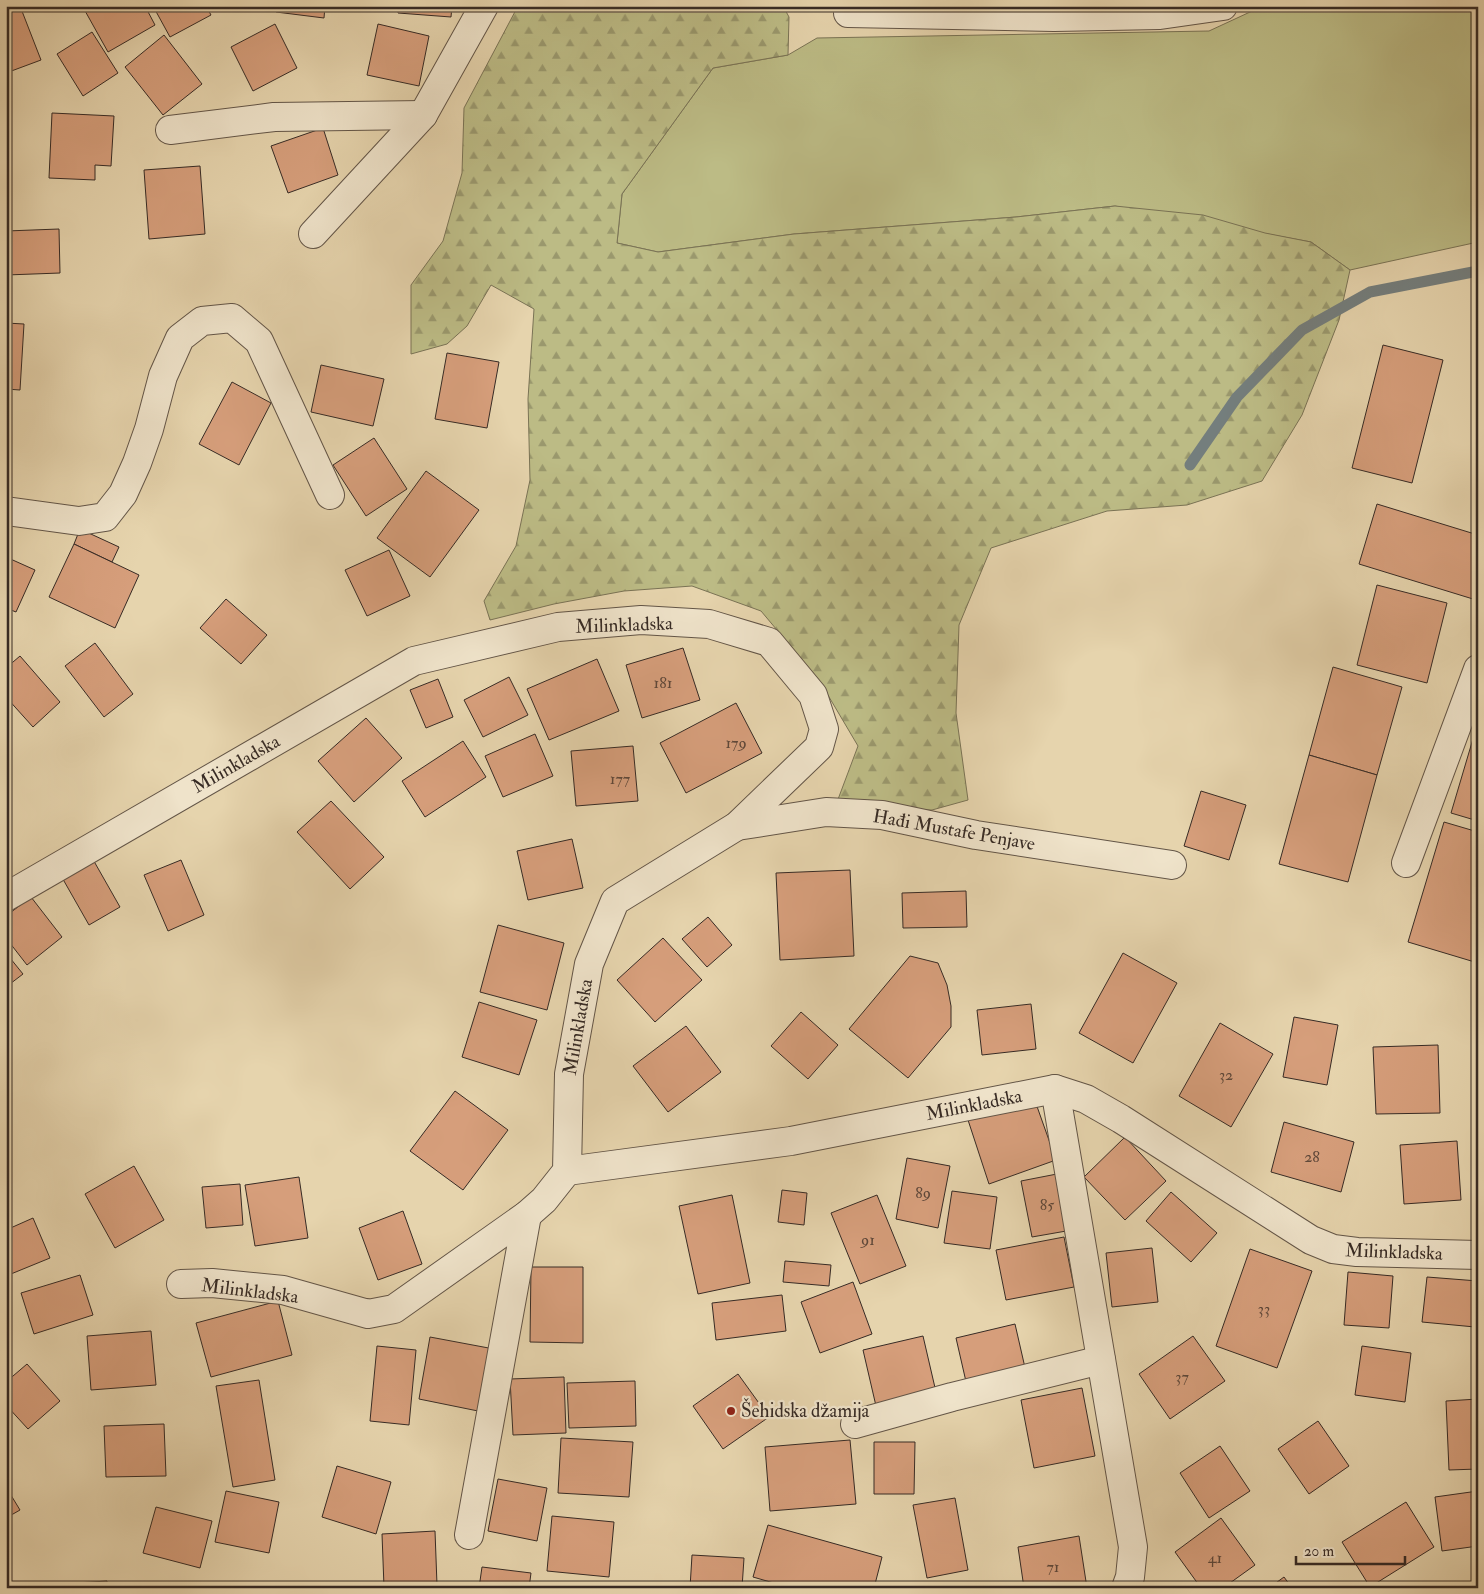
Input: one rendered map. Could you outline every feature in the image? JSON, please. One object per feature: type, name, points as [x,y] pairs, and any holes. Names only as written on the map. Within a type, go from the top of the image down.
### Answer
[{"type":"street","points":[[313,234],[423,115],[484,6]]},
{"type":"street","points":[[848,13],[1054,17],[1160,16],[1223,6]]},
{"type":"street","points":[[170,130],[274,117],[423,115]]},
{"type":"street","points":[[6,511],[79,521],[105,517],[123,494],[137,463],[149,429],[163,376],[180,338],[202,321],[232,318],[260,342],[330,495]]},
{"type":"street","name":"Milinkladska","points":[[6,897],[414,661],[558,627],[641,620],[709,624],[769,642],[814,695],[824,729],[819,747],[737,826],[615,901],[589,964],[569,1074],[567,1171],[544,1200],[527,1215],[394,1309],[368,1314],[282,1290],[212,1283],[181,1284]]},
{"type":"street","points":[[1406,863],[1478,669]]},
{"type":"street","name":"Hađi Mustafe Penjave","points":[[737,826],[826,812],[882,816],[976,835],[1172,865]]},
{"type":"street","points":[[1055,1089],[1133,1547],[1130,1577],[1126,1588]]},
{"type":"street","name":"Milinkladska","points":[[567,1171],[791,1141],[1055,1089],[1086,1099],[1121,1119],[1311,1240],[1333,1249],[1357,1252],[1478,1255]]},
{"type":"street","points":[[469,1535],[527,1215]]},
{"type":"street","points":[[855,1424],[952,1396],[1101,1360]]},
{"type":"green space","points":[[518,6],[783,6],[789,17],[788,55],[713,68],[622,194],[617,243],[658,252],[794,234],[1016,217],[1115,206],[1203,215],[1265,233],[1311,242],[1350,270],[1339,320],[1302,415],[1262,481],[1187,505],[1107,511],[991,548],[959,625],[956,713],[968,800],[932,810],[834,810],[858,746],[819,680],[761,611],[692,586],[624,591],[554,604],[490,620],[484,601],[516,546],[530,480],[528,399],[534,309],[491,285],[467,326],[447,344],[411,354],[411,285],[443,241],[462,173],[464,108]]},
{"type":"green space","points":[[1263,6],[1478,6],[1478,242],[1350,270],[1311,242],[1115,206],[1016,217],[794,234],[658,252],[617,243],[622,194],[713,68],[788,55],[817,38],[1209,31]]},
{"type":"building","points":[[6,6],[20,6],[41,60],[6,73]]},
{"type":"building","points":[[89,6],[145,6],[155,25],[108,52],[84,9]]},
{"type":"building","points":[[153,6],[206,6],[211,15],[170,37]]},
{"type":"building","points":[[277,6],[325,6],[324,18],[276,12]]},
{"type":"building","points":[[398,6],[452,6],[451,17],[398,13]]},
{"type":"building","points":[[275,24],[297,68],[253,91],[231,47]]},
{"type":"building","points":[[378,24],[429,36],[419,86],[367,75]]},
{"type":"building","points":[[92,32],[118,73],[83,96],[57,54]]},
{"type":"building","points":[[164,35],[202,84],[163,115],[125,67]]},
{"type":"building","points":[[52,113],[114,116],[111,166],[95,165],[95,180],[49,178]]},
{"type":"building","points":[[323,128],[338,175],[288,193],[271,146]]},
{"type":"building","points":[[200,166],[205,234],[149,239],[144,170]]},
{"type":"building","points":[[59,229],[60,273],[6,275],[6,231]]},
{"type":"building","points":[[6,323],[24,324],[20,390],[6,389]]},
{"type":"building","points":[[1383,345],[1443,360],[1412,483],[1352,468]]},
{"type":"building","points":[[447,353],[499,362],[487,428],[435,419]]},
{"type":"building","points":[[321,365],[384,379],[373,426],[311,412]]},
{"type":"building","points":[[232,382],[271,403],[239,465],[199,444]]},
{"type":"building","points":[[374,438],[407,489],[366,516],[333,465]]},
{"type":"building","points":[[426,471],[479,510],[430,577],[377,538]]},
{"type":"building","points":[[1377,504],[1478,535],[1478,582],[1473,599],[1359,564]]},
{"type":"building","points":[[80,529],[119,547],[112,562],[74,544]]},
{"type":"building","points":[[74,544],[139,575],[115,628],[49,597]]},
{"type":"building","points":[[389,550],[410,596],[367,616],[345,570]]},
{"type":"building","points":[[6,557],[35,570],[16,612],[6,608]]},
{"type":"building","points":[[1377,585],[1447,603],[1427,683],[1357,665]]},
{"type":"building","points":[[226,599],[267,635],[241,664],[200,628]]},
{"type":"building","points":[[95,643],[133,694],[104,717],[65,666]]},
{"type":"building","points":[[683,648],[700,700],[642,718],[626,665]]},
{"type":"building","points":[[20,656],[60,702],[33,727],[6,697],[6,668]]},
{"type":"building","points":[[597,659],[619,711],[549,740],[527,689]]},
{"type":"building","points":[[1333,667],[1402,687],[1377,775],[1309,755]]},
{"type":"building","points":[[509,677],[528,715],[483,737],[464,700]]},
{"type":"building","points":[[438,679],[453,717],[426,728],[410,690]]},
{"type":"building","points":[[736,703],[762,753],[686,793],[660,743]]},
{"type":"building","points":[[366,718],[402,758],[354,802],[318,761]]},
{"type":"building","points":[[1478,722],[1478,821],[1451,813]]},
{"type":"building","points":[[535,734],[553,776],[503,797],[485,756]]},
{"type":"building","points":[[463,741],[486,777],[425,817],[402,781]]},
{"type":"building","points":[[633,746],[638,801],[576,806],[571,751]]},
{"type":"building","points":[[1309,755],[1377,775],[1348,882],[1279,864]]},
{"type":"building","points":[[1201,791],[1246,805],[1229,860],[1184,846]]},
{"type":"building","points":[[331,801],[384,857],[350,889],[297,832]]},
{"type":"building","points":[[1444,822],[1478,832],[1478,963],[1408,942]]},
{"type":"building","points":[[572,839],[583,888],[528,900],[517,851]]},
{"type":"building","points":[[91,856],[120,907],[89,925],[60,874]]},
{"type":"building","points":[[181,860],[204,915],[168,931],[144,875]]},
{"type":"building","points":[[850,870],[854,956],[780,960],[776,873]]},
{"type":"building","points":[[966,891],[967,927],[903,928],[902,893]]},
{"type":"building","points":[[31,897],[62,937],[27,965],[6,938],[6,916]]},
{"type":"building","points":[[708,917],[732,945],[707,967],[682,939]]},
{"type":"building","points":[[498,925],[564,943],[547,1010],[480,992]]},
{"type":"building","points":[[663,938],[702,980],[655,1022],[617,980]]},
{"type":"building","points":[[6,953],[23,974],[6,987]]},
{"type":"building","points":[[1123,953],[1177,983],[1133,1063],[1079,1033]]},
{"type":"building","points":[[910,956],[938,963],[947,985],[951,1006],[951,1027],[908,1078],[849,1029]]},
{"type":"building","points":[[479,1002],[537,1020],[519,1075],[462,1057]]},
{"type":"building","points":[[1031,1004],[1036,1049],[982,1055],[977,1010]]},
{"type":"building","points":[[801,1012],[838,1045],[808,1079],[771,1046]]},
{"type":"building","points":[[1294,1017],[1338,1025],[1327,1085],[1283,1077]]},
{"type":"building","points":[[1220,1023],[1273,1054],[1231,1127],[1179,1096]]},
{"type":"building","points":[[686,1026],[721,1072],[668,1112],[633,1066]]},
{"type":"building","points":[[1438,1045],[1440,1113],[1376,1114],[1373,1047]]},
{"type":"building","points":[[455,1091],[508,1130],[463,1190],[410,1151]]},
{"type":"building","points":[[1034,1098],[1056,1160],[989,1184],[968,1120]]},
{"type":"building","points":[[1284,1122],[1354,1142],[1341,1192],[1271,1172]]},
{"type":"building","points":[[1125,1137],[1166,1181],[1125,1220],[1084,1177]]},
{"type":"building","points":[[1457,1141],[1461,1200],[1404,1204],[1400,1145]]},
{"type":"building","points":[[907,1158],[950,1166],[938,1228],[896,1219]]},
{"type":"building","points":[[134,1166],[164,1220],[115,1248],[85,1194]]},
{"type":"building","points":[[1062,1173],[1072,1230],[1032,1237],[1021,1181]]},
{"type":"building","points":[[299,1177],[308,1238],[255,1246],[245,1185]]},
{"type":"building","points":[[240,1184],[243,1225],[206,1228],[202,1187]]},
{"type":"building","points":[[782,1190],[807,1193],[804,1225],[778,1222]]},
{"type":"building","points":[[952,1191],[997,1197],[990,1249],[944,1243]]},
{"type":"building","points":[[1171,1192],[1217,1233],[1191,1262],[1146,1221]]},
{"type":"building","points":[[732,1195],[750,1283],[698,1294],[679,1206]]},
{"type":"building","points":[[877,1195],[906,1266],[860,1284],[831,1213]]},
{"type":"building","points":[[403,1211],[422,1264],[378,1280],[359,1228]]},
{"type":"building","points":[[33,1218],[50,1258],[6,1276],[6,1230]]},
{"type":"building","points":[[1064,1237],[1074,1287],[1006,1300],[996,1250]]},
{"type":"building","points":[[1152,1248],[1158,1302],[1112,1307],[1106,1253]]},
{"type":"building","points":[[1250,1249],[1312,1271],[1277,1368],[1216,1346]]},
{"type":"building","points":[[785,1261],[831,1265],[829,1286],[783,1282]]},
{"type":"building","points":[[531,1267],[583,1267],[583,1343],[530,1342]]},
{"type":"building","points":[[1348,1272],[1393,1276],[1389,1328],[1344,1325]]},
{"type":"building","points":[[80,1275],[93,1315],[34,1334],[21,1293]]},
{"type":"building","points":[[1427,1277],[1478,1281],[1475,1327],[1422,1322]]},
{"type":"building","points":[[853,1282],[872,1334],[820,1353],[801,1302]]},
{"type":"building","points":[[782,1295],[786,1331],[716,1340],[712,1303]]},
{"type":"building","points":[[278,1301],[292,1355],[211,1377],[196,1323]]},
{"type":"building","points":[[1015,1324],[1026,1372],[967,1386],[956,1338]]},
{"type":"building","points":[[151,1331],[156,1385],[91,1390],[87,1336]]},
{"type":"building","points":[[923,1336],[936,1392],[876,1406],[863,1350]]},
{"type":"building","points":[[1193,1336],[1225,1381],[1170,1419],[1139,1374]]},
{"type":"building","points":[[430,1337],[494,1349],[483,1412],[419,1399]]},
{"type":"building","points":[[377,1346],[416,1350],[409,1425],[370,1421]]},
{"type":"building","points":[[1362,1346],[1411,1353],[1405,1402],[1355,1395]]},
{"type":"building","points":[[27,1364],[60,1401],[28,1429],[6,1405],[6,1382]]},
{"type":"building","name":"Šehidska džamija","points":[[738,1374],[769,1417],[723,1449],[693,1406]]},
{"type":"building","points":[[564,1377],[566,1433],[513,1435],[510,1379]]},
{"type":"building","points":[[259,1380],[275,1480],[233,1487],[216,1386]]},
{"type":"building","points":[[635,1381],[636,1426],[569,1428],[567,1383]]},
{"type":"building","points":[[1082,1388],[1095,1456],[1034,1468],[1021,1400]]},
{"type":"building","points":[[1478,1399],[1478,1469],[1449,1470],[1446,1401]]},
{"type":"building","points":[[1318,1421],[1349,1466],[1309,1494],[1278,1449]]},
{"type":"building","points":[[164,1424],[166,1476],[106,1477],[104,1426]]},
{"type":"building","points":[[561,1438],[633,1442],[629,1497],[558,1493]]},
{"type":"building","points":[[850,1440],[856,1504],[770,1511],[765,1447]]},
{"type":"building","points":[[874,1442],[915,1442],[914,1494],[874,1494]]},
{"type":"building","points":[[1220,1446],[1250,1491],[1209,1518],[1180,1473]]},
{"type":"building","points":[[337,1466],[391,1482],[376,1534],[322,1517]]},
{"type":"building","points":[[498,1479],[547,1488],[537,1541],[488,1531]]},
{"type":"building","points":[[6,1487],[20,1510],[6,1518]]},
{"type":"building","points":[[226,1491],[279,1502],[269,1553],[215,1542]]},
{"type":"building","points":[[1478,1491],[1478,1546],[1442,1551],[1435,1497]]},
{"type":"building","points":[[955,1498],[968,1570],[927,1578],[913,1505]]},
{"type":"building","points":[[1406,1502],[1434,1547],[1370,1587],[1342,1542]]},
{"type":"building","points":[[156,1507],[212,1521],[200,1568],[143,1553]]},
{"type":"building","points":[[552,1516],[614,1522],[609,1577],[547,1571]]},
{"type":"building","points":[[1221,1518],[1255,1565],[1223,1588],[1201,1588],[1175,1552]]},
{"type":"building","points":[[768,1525],[882,1557],[874,1588],[791,1588],[753,1577]]},
{"type":"building","points":[[435,1531],[437,1585],[384,1587],[382,1534]]},
{"type":"building","points":[[1079,1536],[1087,1588],[1024,1588],[1018,1547]]},
{"type":"building","points":[[692,1555],[744,1558],[742,1588],[690,1588]]},
{"type":"building","points":[[482,1567],[531,1573],[529,1588],[479,1588]]},
{"type":"building","points":[[1284,1577],[1292,1588],[1269,1588]]},
{"type":"building","points":[[107,1581],[107,1588],[30,1588],[30,1586]]},
{"type":"building","points":[[227,1583],[275,1586],[275,1588],[227,1588]]},
{"type":"waterway","points":[[1190,465],[1237,397],[1302,330],[1370,292],[1478,271]]},
{"type":"place","name":"Šehidska džamija","points":[[731,1411]]}]
